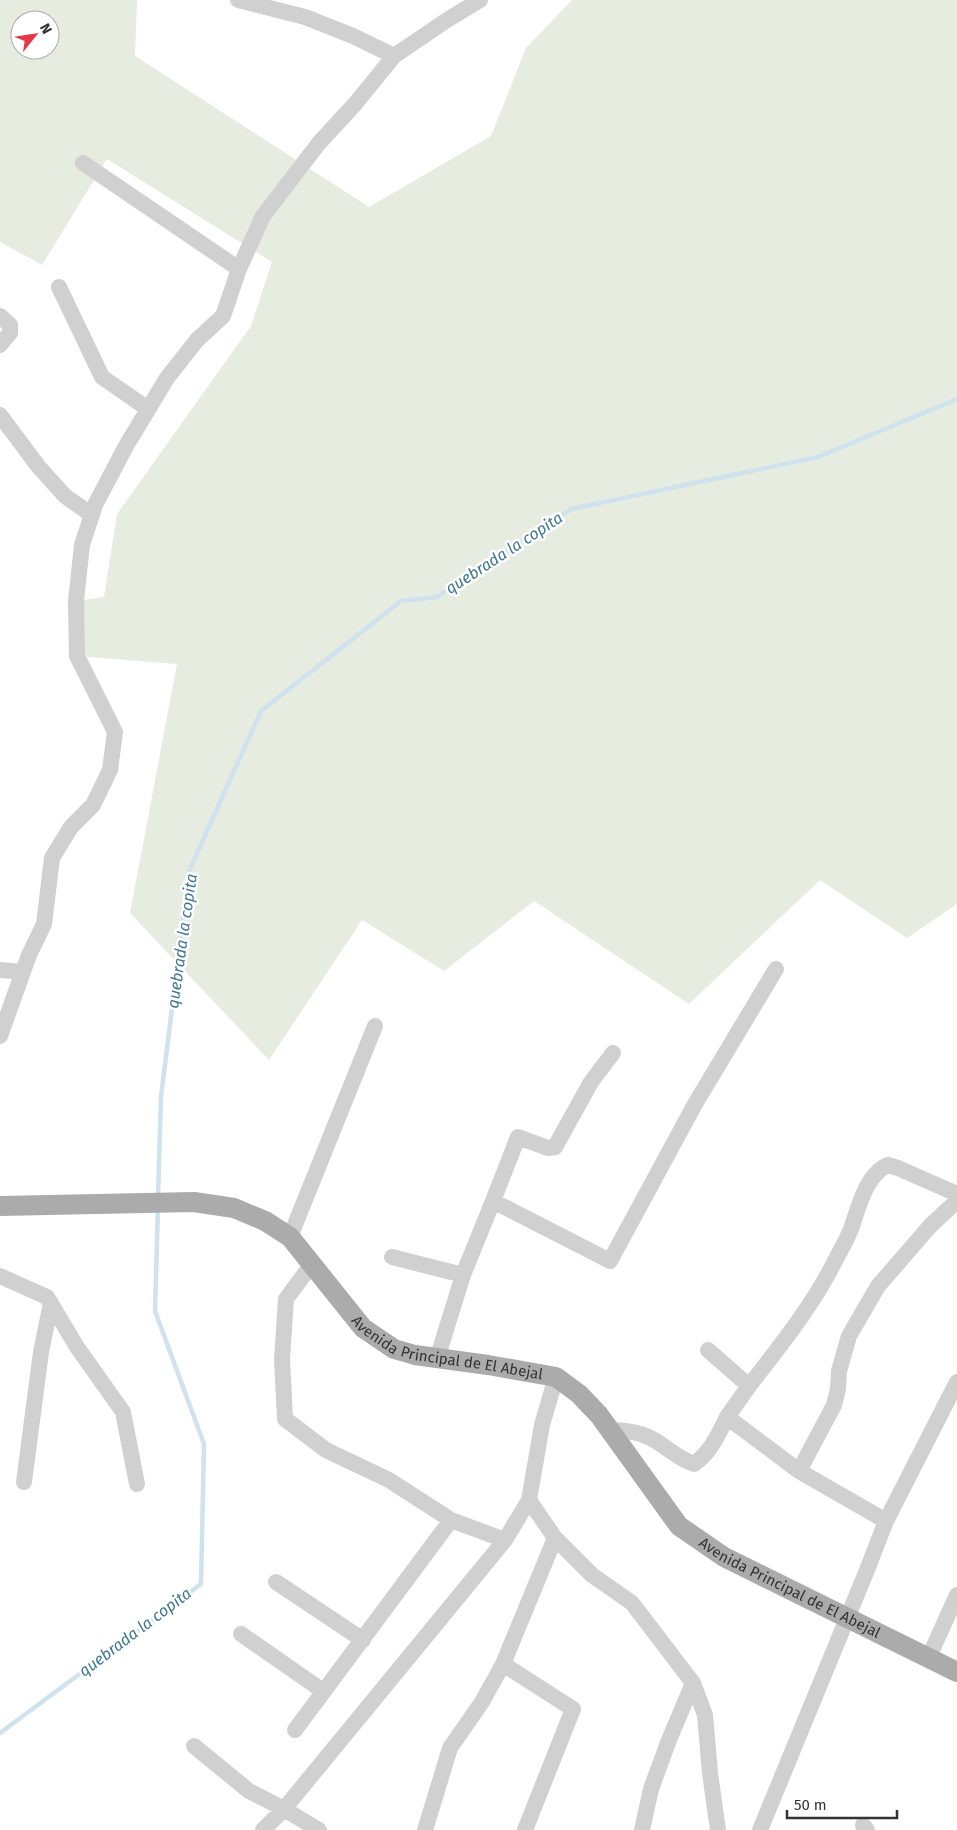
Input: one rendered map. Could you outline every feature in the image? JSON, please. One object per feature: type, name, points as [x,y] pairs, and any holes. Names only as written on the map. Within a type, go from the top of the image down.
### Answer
[{"type":"main road","name":"Avenida Principal de El Abejal","points":[[0,1206],[194,1202],[234,1208],[265,1221],[290,1237],[363,1328],[394,1349],[414,1355],[556,1377],[579,1394],[599,1414],[679,1526],[724,1557],[847,1617],[928,1660],[957,1672]]},
{"type":"street","points":[[238,0],[305,16],[394,56]]},
{"type":"street","points":[[0,1036],[29,955],[44,924],[52,858],[72,827],[93,806],[110,770],[115,732],[77,656],[76,601],[82,545],[95,505],[126,446],[166,378],[196,340],[223,316],[239,269],[263,216],[319,143],[355,104],[394,56],[480,0]]},
{"type":"street","points":[[83,163],[239,269]]},
{"type":"street","points":[[59,287],[102,378],[148,409]]},
{"type":"street","points":[[0,316],[10,325],[10,332],[0,345]]},
{"type":"street","points":[[0,414],[38,466],[65,496],[92,515]]},
{"type":"street","points":[[493,1200],[610,1261],[695,1104],[776,969]]},
{"type":"street","points":[[0,970],[23,972]]},
{"type":"street","points":[[290,1237],[375,1026]]},
{"type":"street","points":[[438,1359],[463,1275],[518,1137],[548,1148],[555,1147],[591,1082],[613,1053]]},
{"type":"street","points":[[609,1430],[627,1430],[654,1440],[671,1453],[694,1464],[703,1457],[714,1443],[727,1417],[809,1306],[829,1274],[850,1231],[859,1203],[874,1176],[883,1167],[888,1165],[957,1194]]},
{"type":"street","points":[[799,1471],[834,1405],[838,1389],[839,1371],[849,1336],[878,1286],[931,1225],[957,1200]]},
{"type":"street","points":[[392,1257],[463,1275]]},
{"type":"street","points":[[312,1264],[286,1299],[282,1359],[285,1418],[326,1450],[389,1480],[451,1520],[505,1540]]},
{"type":"street","points":[[0,1276],[47,1297],[77,1347],[123,1412],[137,1484]]},
{"type":"street","points":[[24,1482],[42,1352],[51,1303]]},
{"type":"street","points":[[708,1350],[749,1386]]},
{"type":"street","points":[[263,1830],[284,1809],[505,1540],[529,1500],[542,1425],[556,1377]]},
{"type":"street","points":[[760,1830],[886,1521],[957,1382]]},
{"type":"street","points":[[727,1417],[799,1471],[886,1521]]},
{"type":"street","points":[[529,1500],[555,1538],[592,1574],[632,1603],[693,1683],[705,1715],[710,1773],[718,1830]]},
{"type":"street","points":[[295,1730],[451,1520]]},
{"type":"street","points":[[425,1830],[450,1748],[482,1702],[503,1664],[555,1538]]},
{"type":"street","points":[[276,1582],[363,1640]]},
{"type":"street","points":[[928,1660],[957,1595]]},
{"type":"street","points":[[241,1634],[323,1692]]},
{"type":"street","points":[[503,1664],[573,1709],[525,1830]]},
{"type":"street","points":[[642,1830],[654,1781],[693,1683]]},
{"type":"street","points":[[194,1746],[249,1791],[319,1830]]},
{"type":"shaded area","points":[[0,0],[137,0],[135,56],[369,207],[491,136],[526,48],[572,0],[957,0],[957,904],[907,938],[820,880],[689,1004],[534,901],[444,971],[362,920],[269,1060],[130,913],[177,664],[77,656],[76,601],[104,597],[117,514],[251,326],[272,262],[107,159],[42,265],[0,242]]},
{"type":"waterway","name":"quebrada la copita","points":[[158,1196],[161,1097],[189,871],[261,711],[401,601],[437,597],[571,509],[818,457],[957,399]]},
{"type":"waterway","name":"quebrada la copita","points":[[0,1733],[201,1584],[204,1444],[155,1311],[158,1207]]}]
